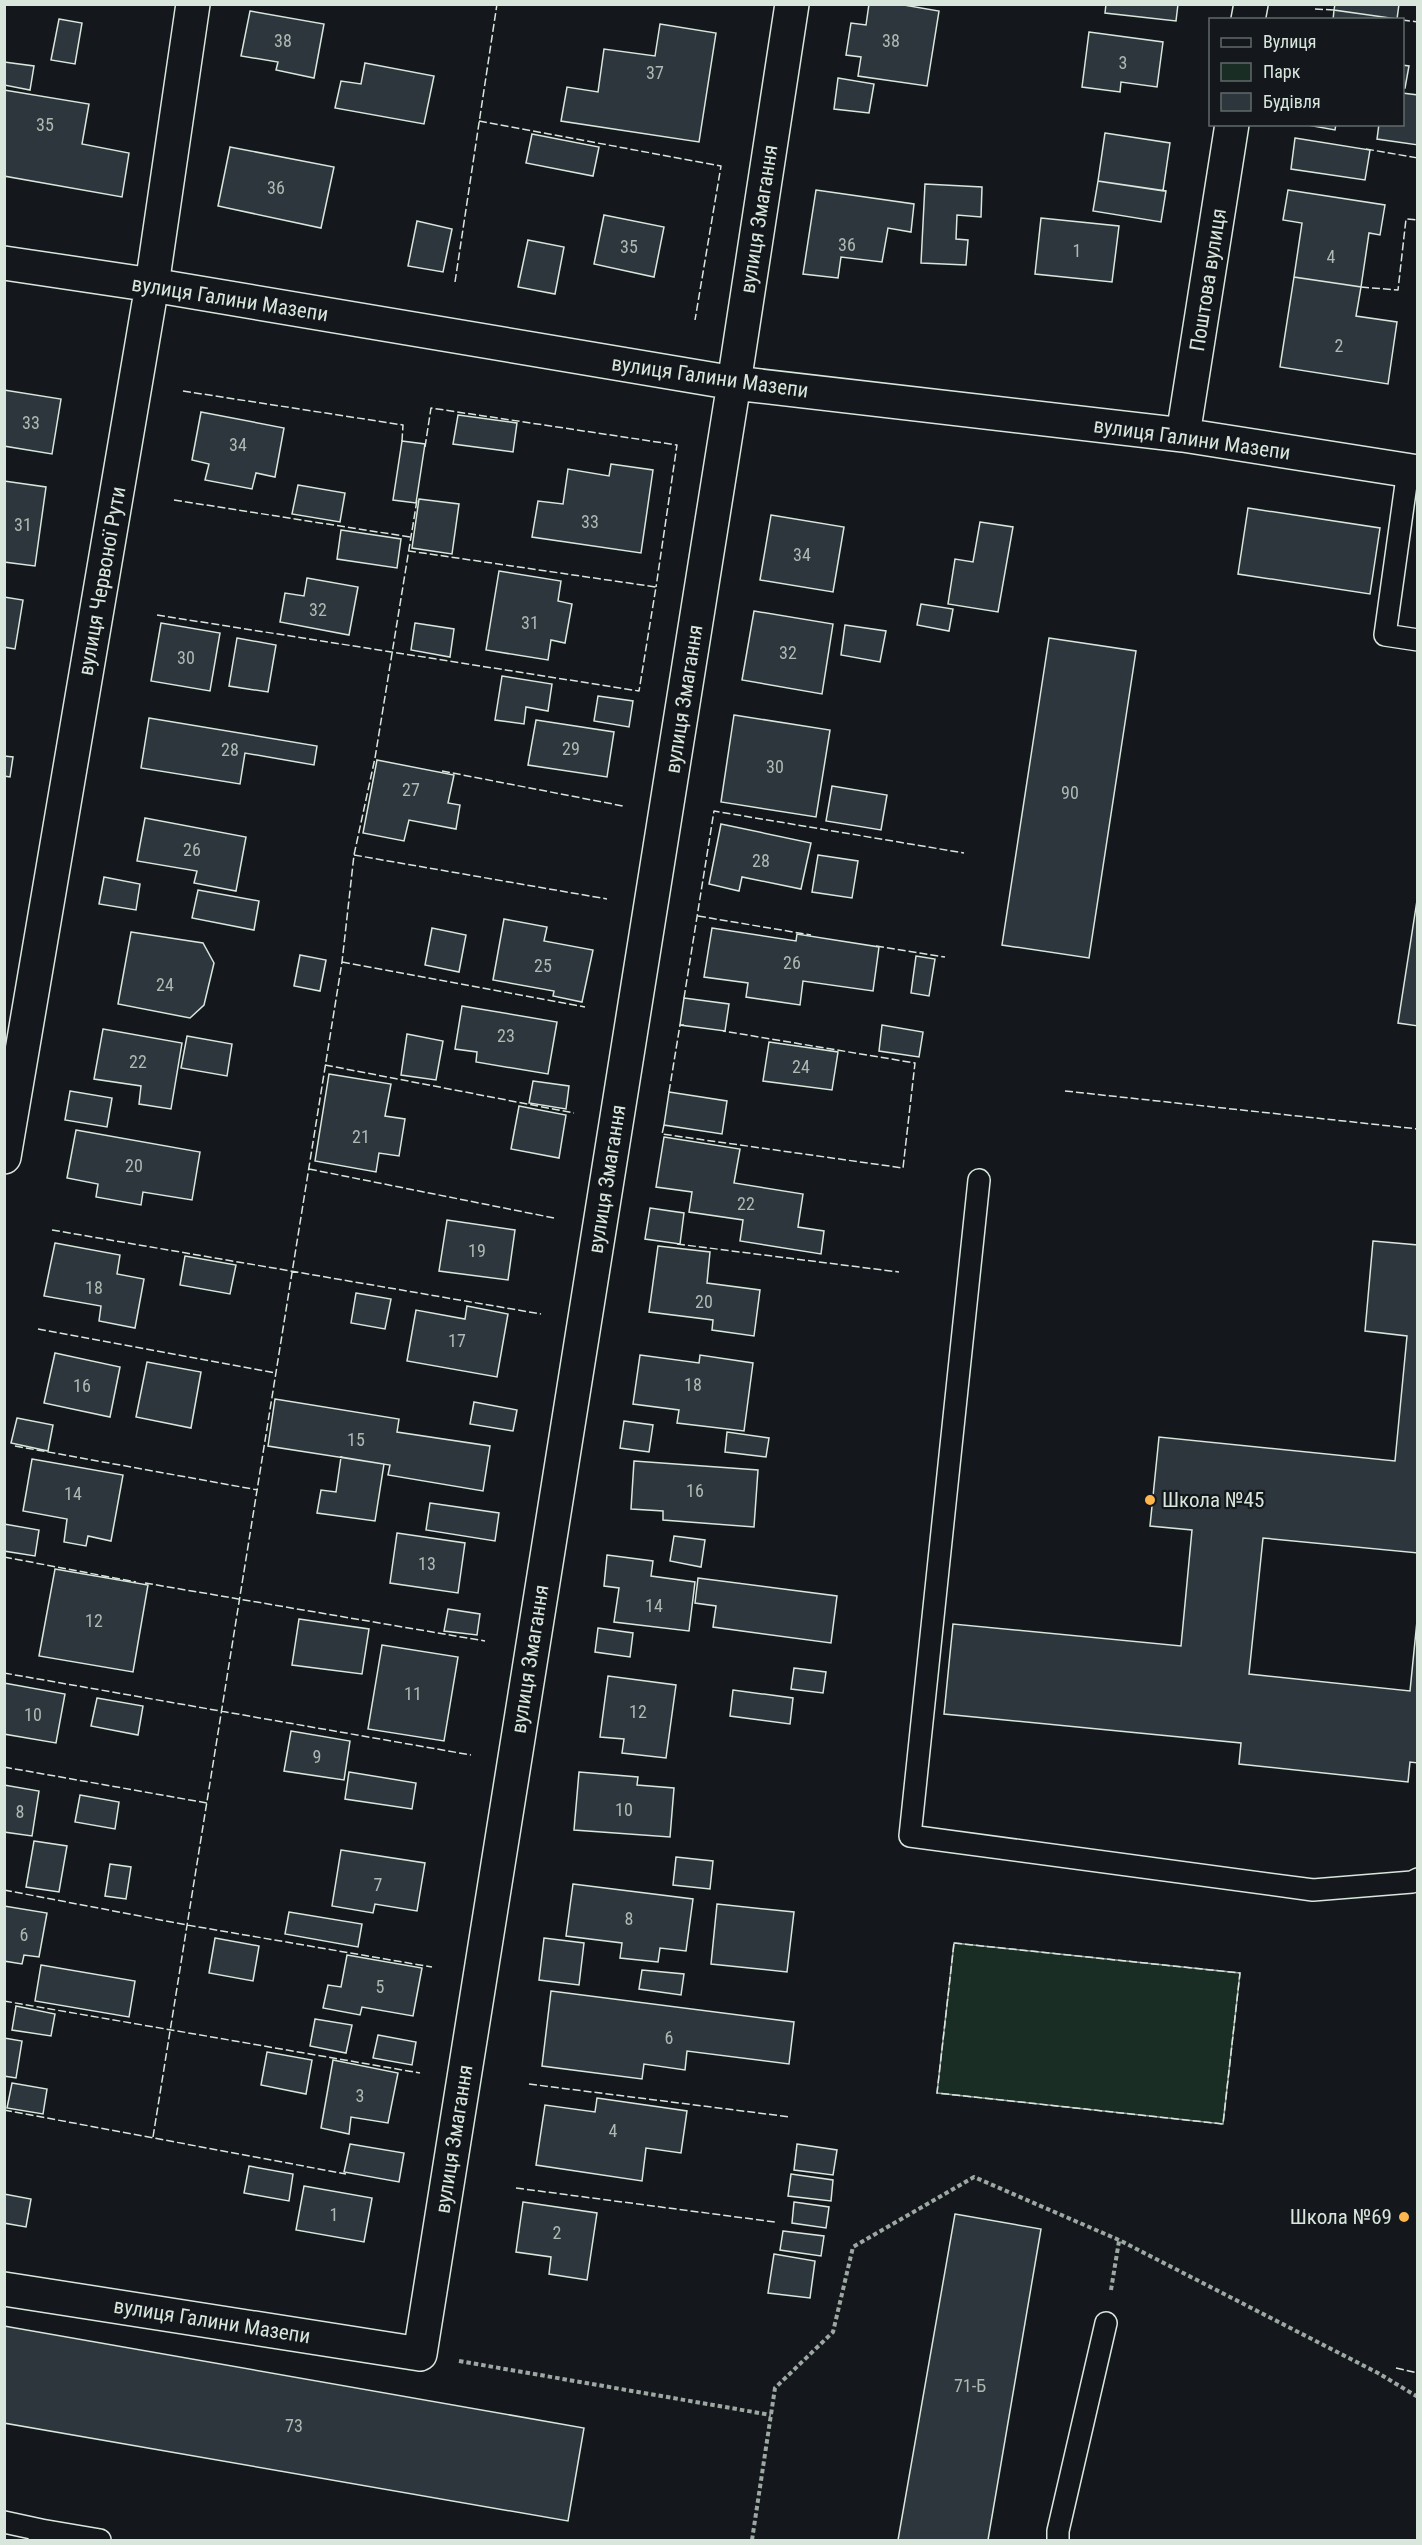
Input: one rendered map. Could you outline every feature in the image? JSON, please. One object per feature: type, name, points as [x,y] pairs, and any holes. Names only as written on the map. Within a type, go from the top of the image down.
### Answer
[{"type":"street","name":"вулиця Червоної Рути","points":[[4,1157],[152,285],[193,4]]},
{"type":"street","name":"вулиця Змагання","points":[[420,2354],[734,383],[792,4]]},
{"type":"street","name":"Поштова вулиця","points":[[1183,435],[1232,126]]},
{"type":"street","name":"вулиця Галини Мазепи","points":[[4,263],[152,285],[734,383],[1183,435],[1413,471]]},
{"type":"street","name":"вулиця Галини Мазепи","points":[[4,2289],[420,2354]]},
{"type":"lane","points":[[1413,471],[1385,635],[1418,640]]},
{"type":"lane","points":[[979,1180],[910,1836],[1313,1890],[1412,1882],[1418,1879]]},
{"type":"lane","points":[[1058,2541],[1058,2531],[1106,2323]]},
{"type":"lane","points":[[4,2522],[40,2535],[100,2541]]},
{"type":"path","points":[[752,2541],[775,2388],[832,2332],[853,2247],[974,2177],[1119,2240],[1378,2373],[1418,2397]]},
{"type":"path","points":[[1106,2323],[1119,2240]]},
{"type":"path","points":[[420,2354],[771,2415]]},
{"type":"green space","points":[[954,1943],[1240,1973],[1223,2124],[937,2093]]},
{"type":"building","points":[[869,4],[898,4],[939,11],[927,86],[858,76],[861,57],[846,55],[851,23],[866,25]]},
{"type":"building","points":[[1106,4],[1178,4],[1176,21],[1105,13]]},
{"type":"building","points":[[1335,4],[1399,4],[1397,18],[1334,10]]},
{"type":"building","points":[[1334,10],[1390,18],[1333,18]]},
{"type":"building","points":[[250,11],[324,24],[314,78],[276,70],[278,62],[241,56]]},
{"type":"building","points":[[59,19],[82,23],[75,64],[51,60]]},
{"type":"building","points":[[660,24],[716,33],[699,142],[561,121],[567,87],[598,92],[604,49],[655,56]]},
{"type":"building","points":[[1089,32],[1163,42],[1157,87],[1121,82],[1120,92],[1082,87]]},
{"type":"building","points":[[4,62],[34,66],[30,90],[4,85]]},
{"type":"building","points":[[365,63],[434,76],[424,124],[335,108],[341,81],[361,84]]},
{"type":"building","points":[[1404,65],[1409,66],[1404,88]]},
{"type":"building","points":[[838,78],[874,84],[869,113],[834,109]]},
{"type":"building","points":[[4,90],[89,104],[82,144],[129,153],[122,197],[4,176]]},
{"type":"building","points":[[1404,93],[1418,95],[1418,145],[1377,139],[1379,126],[1404,126]]},
{"type":"building","points":[[1313,126],[1336,126],[1335,130]]},
{"type":"building","points":[[1105,133],[1170,143],[1163,191],[1098,181]]},
{"type":"building","points":[[532,134],[599,147],[593,176],[526,163]]},
{"type":"building","points":[[1295,138],[1370,150],[1365,180],[1291,169]]},
{"type":"building","points":[[230,147],[334,167],[321,228],[218,206]]},
{"type":"building","points":[[1098,181],[1166,191],[1161,222],[1093,211]]},
{"type":"building","points":[[925,184],[982,187],[981,217],[957,215],[956,239],[968,240],[966,265],[921,263]]},
{"type":"building","points":[[816,190],[914,204],[911,232],[888,228],[882,262],[841,257],[838,278],[803,274]]},
{"type":"building","points":[[1288,190],[1385,205],[1380,235],[1369,233],[1361,287],[1294,277],[1302,223],[1283,220]]},
{"type":"building","points":[[604,215],[664,227],[654,277],[594,264]]},
{"type":"building","points":[[1041,218],[1119,226],[1112,282],[1035,274]]},
{"type":"building","points":[[417,221],[452,229],[443,272],[408,266]]},
{"type":"building","points":[[528,240],[564,247],[555,294],[518,287]]},
{"type":"building","points":[[1294,277],[1361,287],[1356,316],[1397,322],[1388,384],[1280,367]]},
{"type":"building","points":[[4,390],[61,399],[52,454],[4,446]]},
{"type":"building","points":[[201,412],[284,428],[275,477],[256,473],[252,489],[205,480],[209,464],[192,460]]},
{"type":"building","points":[[458,415],[517,423],[513,452],[453,444]]},
{"type":"building","points":[[402,441],[425,444],[416,503],[393,500]]},
{"type":"building","points":[[611,464],[653,470],[641,553],[532,537],[538,501],[563,504],[568,469],[609,476]]},
{"type":"building","points":[[4,481],[46,487],[35,566],[4,562]]},
{"type":"building","points":[[298,485],[345,493],[340,522],[292,514]]},
{"type":"building","points":[[419,499],[459,504],[452,554],[412,548]]},
{"type":"building","points":[[1248,508],[1380,528],[1370,594],[1238,574]]},
{"type":"building","points":[[771,515],[844,527],[833,592],[760,580]]},
{"type":"building","points":[[980,522],[1013,527],[998,612],[948,604],[955,559],[973,562]]},
{"type":"building","points":[[341,530],[401,539],[397,568],[337,559]]},
{"type":"building","points":[[499,571],[561,581],[558,601],[572,604],[565,643],[551,640],[548,660],[486,650]]},
{"type":"building","points":[[307,578],[358,587],[349,635],[280,622],[285,593],[304,596]]},
{"type":"building","points":[[4,597],[23,600],[15,649],[4,647]]},
{"type":"building","points":[[921,604],[953,609],[949,631],[917,625]]},
{"type":"building","points":[[754,611],[833,624],[822,694],[742,680]]},
{"type":"building","points":[[161,623],[220,633],[210,691],[151,681]]},
{"type":"building","points":[[415,623],[454,629],[450,657],[411,650]]},
{"type":"building","points":[[845,625],[886,631],[880,662],[841,655]]},
{"type":"building","points":[[237,638],[276,645],[268,692],[229,686]]},
{"type":"building","points":[[1049,638],[1136,651],[1089,958],[1002,945]]},
{"type":"building","points":[[502,676],[552,684],[548,711],[526,707],[524,724],[495,720]]},
{"type":"building","points":[[598,696],[633,701],[629,727],[594,721]]},
{"type":"building","points":[[734,715],[830,730],[816,817],[721,802]]},
{"type":"building","points":[[149,718],[317,746],[314,765],[245,753],[240,784],[141,768]]},
{"type":"building","points":[[536,720],[614,732],[607,777],[528,765]]},
{"type":"building","points":[[4,756],[13,757],[10,777],[4,776]]},
{"type":"building","points":[[377,760],[454,775],[448,803],[460,805],[456,829],[409,820],[404,841],[363,833]]},
{"type":"building","points":[[832,786],[887,795],[881,830],[826,821]]},
{"type":"building","points":[[145,818],[246,837],[236,891],[194,883],[197,871],[137,861]]},
{"type":"building","points":[[721,824],[811,843],[801,889],[742,877],[739,891],[709,884]]},
{"type":"building","points":[[818,855],[858,861],[852,898],[812,892]]},
{"type":"building","points":[[104,877],[140,884],[136,910],[99,904]]},
{"type":"building","points":[[198,890],[259,901],[254,930],[192,918]]},
{"type":"building","points":[[1418,894],[1418,1026],[1398,1023]]},
{"type":"building","points":[[504,919],[547,927],[544,941],[593,950],[582,1002],[553,996],[554,991],[493,980]]},
{"type":"building","points":[[432,928],[466,935],[459,972],[425,965]]},
{"type":"building","points":[[712,928],[796,941],[797,934],[879,947],[873,991],[803,981],[800,1005],[746,997],[748,983],[704,977]]},
{"type":"building","points":[[131,932],[203,943],[214,963],[204,1005],[190,1018],[118,1004]]},
{"type":"building","points":[[300,955],[326,960],[320,991],[294,986]]},
{"type":"building","points":[[916,956],[935,959],[929,996],[911,993]]},
{"type":"building","points":[[684,998],[729,1004],[725,1031],[680,1025]]},
{"type":"building","points":[[462,1006],[557,1022],[548,1074],[476,1062],[477,1052],[455,1049]]},
{"type":"building","points":[[882,1025],[923,1032],[919,1057],[879,1051]]},
{"type":"building","points":[[103,1029],[182,1043],[171,1109],[139,1104],[141,1086],[94,1079]]},
{"type":"building","points":[[407,1034],[443,1041],[436,1080],[401,1075]]},
{"type":"building","points":[[187,1036],[232,1044],[227,1076],[181,1068]]},
{"type":"building","points":[[769,1042],[838,1052],[832,1090],[763,1081]]},
{"type":"building","points":[[329,1074],[391,1084],[385,1116],[405,1119],[399,1156],[379,1153],[376,1172],[315,1161]]},
{"type":"building","points":[[533,1081],[569,1086],[566,1109],[529,1103]]},
{"type":"building","points":[[70,1091],[112,1098],[107,1127],[65,1120]]},
{"type":"building","points":[[669,1092],[727,1101],[722,1134],[664,1125]]},
{"type":"building","points":[[519,1106],[566,1115],[559,1158],[511,1149]]},
{"type":"building","points":[[76,1130],[200,1152],[192,1200],[143,1192],[141,1205],[96,1197],[98,1184],[67,1178]]},
{"type":"building","points":[[664,1137],[740,1149],[734,1183],[803,1194],[798,1227],[824,1231],[821,1254],[740,1241],[743,1220],[689,1212],[692,1192],[656,1187]]},
{"type":"building","points":[[650,1208],[684,1213],[680,1244],[645,1239]]},
{"type":"building","points":[[447,1220],[515,1230],[508,1280],[439,1271]]},
{"type":"building","points":[[1373,1241],[1418,1245],[1418,1553],[1263,1538],[1249,1674],[1410,1691],[1418,1611],[1418,1763],[1410,1762],[1408,1782],[1239,1764],[1241,1743],[944,1714],[953,1624],[1181,1646],[1192,1530],[1150,1526],[1159,1437],[1395,1461],[1407,1336],[1365,1331]]},
{"type":"building","points":[[55,1243],[120,1255],[117,1274],[144,1279],[135,1328],[99,1321],[101,1306],[44,1296]]},
{"type":"building","points":[[658,1246],[710,1252],[707,1283],[760,1290],[754,1336],[712,1330],[713,1320],[649,1312]]},
{"type":"building","points":[[185,1256],[236,1265],[230,1294],[180,1285]]},
{"type":"building","points":[[356,1293],[391,1299],[385,1329],[351,1323]]},
{"type":"building","points":[[467,1306],[508,1314],[497,1377],[407,1361],[416,1310],[465,1319]]},
{"type":"building","points":[[55,1353],[120,1367],[110,1417],[44,1403]]},
{"type":"building","points":[[640,1355],[699,1363],[700,1355],[753,1363],[744,1431],[677,1423],[679,1410],[633,1404]]},
{"type":"building","points":[[147,1362],[201,1372],[191,1428],[136,1417]]},
{"type":"building","points":[[275,1399],[399,1419],[397,1432],[490,1446],[483,1491],[388,1475],[390,1465],[268,1446]]},
{"type":"building","points":[[474,1402],[517,1410],[513,1431],[470,1424]]},
{"type":"building","points":[[17,1418],[53,1425],[48,1451],[11,1443]]},
{"type":"building","points":[[624,1421],[653,1425],[649,1452],[620,1448]]},
{"type":"building","points":[[727,1432],[769,1438],[766,1457],[725,1452]]},
{"type":"building","points":[[341,1457],[384,1464],[375,1521],[317,1513],[321,1490],[336,1492]]},
{"type":"building","points":[[32,1459],[123,1475],[111,1541],[88,1536],[86,1546],[64,1542],[67,1519],[23,1511]]},
{"type":"building","points":[[634,1461],[758,1470],[754,1527],[663,1520],[663,1511],[631,1509]]},
{"type":"building","points":[[430,1503],[499,1513],[495,1541],[426,1530]]},
{"type":"building","points":[[4,1524],[39,1530],[35,1556],[4,1551]]},
{"type":"building","points":[[397,1533],[465,1543],[458,1593],[390,1583]]},
{"type":"building","points":[[674,1536],[705,1540],[701,1567],[670,1561]]},
{"type":"building","points":[[607,1555],[653,1561],[651,1576],[695,1582],[689,1631],[614,1622],[619,1588],[604,1586]]},
{"type":"building","points":[[55,1569],[148,1585],[133,1672],[39,1656]]},
{"type":"building","points":[[698,1578],[837,1596],[831,1643],[713,1627],[716,1606],[695,1603]]},
{"type":"building","points":[[448,1609],[480,1614],[477,1635],[444,1631]]},
{"type":"building","points":[[299,1619],[369,1629],[362,1674],[292,1665]]},
{"type":"building","points":[[598,1628],[633,1633],[630,1657],[595,1652]]},
{"type":"building","points":[[382,1645],[458,1657],[444,1741],[368,1729]]},
{"type":"building","points":[[794,1668],[826,1672],[823,1693],[791,1689]]},
{"type":"building","points":[[608,1676],[676,1685],[666,1758],[622,1753],[624,1739],[600,1737]]},
{"type":"building","points":[[4,1683],[65,1694],[56,1743],[4,1734]]},
{"type":"building","points":[[733,1690],[793,1698],[790,1724],[730,1716]]},
{"type":"building","points":[[97,1698],[143,1706],[138,1735],[91,1726]]},
{"type":"building","points":[[291,1731],[350,1741],[344,1780],[284,1771]]},
{"type":"building","points":[[349,1772],[416,1783],[412,1809],[345,1799]]},
{"type":"building","points":[[579,1772],[638,1777],[637,1785],[674,1788],[670,1837],[574,1830]]},
{"type":"building","points":[[4,1785],[39,1791],[32,1836],[4,1832]]},
{"type":"building","points":[[80,1795],[119,1802],[115,1829],[75,1822]]},
{"type":"building","points":[[34,1841],[67,1846],[59,1892],[26,1887]]},
{"type":"building","points":[[341,1850],[425,1863],[417,1911],[375,1904],[373,1913],[332,1906]]},
{"type":"building","points":[[676,1857],[713,1861],[710,1889],[673,1885]]},
{"type":"building","points":[[110,1864],[131,1867],[126,1899],[105,1896]]},
{"type":"building","points":[[573,1884],[693,1899],[686,1951],[660,1948],[658,1962],[620,1958],[622,1943],[566,1936]]},
{"type":"building","points":[[717,1904],[794,1912],[787,1972],[711,1964]]},
{"type":"building","points":[[4,1906],[47,1913],[39,1957],[24,1955],[22,1964],[4,1961]]},
{"type":"building","points":[[289,1912],[362,1924],[358,1947],[285,1934]]},
{"type":"building","points":[[215,1938],[259,1946],[253,1981],[209,1973]]},
{"type":"building","points":[[544,1938],[584,1943],[579,1985],[539,1980]]},
{"type":"building","points":[[347,1955],[422,1968],[413,2016],[362,2007],[360,2015],[323,2008],[328,1985],[341,1987]]},
{"type":"building","points":[[41,1965],[135,1981],[129,2017],[35,2001]]},
{"type":"building","points":[[642,1970],[684,1974],[681,1995],[639,1989]]},
{"type":"building","points":[[551,1991],[794,2022],[789,2064],[687,2051],[685,2070],[644,2064],[642,2079],[542,2066]]},
{"type":"building","points":[[16,2006],[55,2014],[51,2036],[12,2030]]},
{"type":"building","points":[[315,2019],[352,2025],[346,2053],[310,2046]]},
{"type":"building","points":[[378,2035],[416,2042],[412,2065],[373,2058]]},
{"type":"building","points":[[4,2038],[22,2041],[16,2078],[4,2076]]},
{"type":"building","points":[[267,2052],[312,2060],[306,2094],[261,2085]]},
{"type":"building","points":[[333,2060],[398,2073],[388,2123],[351,2117],[349,2134],[321,2128]]},
{"type":"building","points":[[12,2083],[47,2089],[43,2114],[7,2108]]},
{"type":"building","points":[[597,2098],[687,2111],[681,2153],[646,2148],[642,2181],[536,2165],[545,2105],[595,2112]]},
{"type":"building","points":[[350,2144],[404,2153],[399,2182],[344,2172]]},
{"type":"building","points":[[797,2144],[837,2150],[833,2175],[794,2170]]},
{"type":"building","points":[[249,2166],[293,2174],[289,2201],[244,2193]]},
{"type":"building","points":[[791,2174],[833,2180],[831,2201],[788,2196]]},
{"type":"building","points":[[304,2186],[372,2198],[364,2242],[296,2230]]},
{"type":"building","points":[[4,2194],[31,2199],[26,2227],[4,2223]]},
{"type":"building","points":[[523,2202],[597,2213],[587,2280],[549,2274],[551,2257],[516,2252]]},
{"type":"building","points":[[794,2202],[829,2207],[826,2228],[792,2223]]},
{"type":"building","points":[[955,2214],[1041,2229],[988,2540],[898,2540]]},
{"type":"building","points":[[783,2231],[824,2236],[821,2256],[780,2250]]},
{"type":"building","points":[[774,2254],[815,2261],[810,2298],[768,2293]]},
{"type":"building","points":[[4,2326],[584,2428],[568,2521],[4,2423]]},
{"type":"fence","points":[[455,282],[497,4]]},
{"type":"fence","points":[[1315,9],[1334,10]]},
{"type":"fence","points":[[1404,20],[1418,22]]},
{"type":"fence","points":[[479,121],[721,166],[695,320]]},
{"type":"fence","points":[[1366,149],[1418,158]]},
{"type":"fence","points":[[1361,287],[1398,290],[1406,219],[1418,220]]},
{"type":"fence","points":[[183,391],[403,425],[402,441]]},
{"type":"fence","points":[[425,447],[431,408],[677,445],[656,587]]},
{"type":"fence","points":[[174,500],[410,537]]},
{"type":"fence","points":[[153,2137],[342,962],[354,855],[375,758],[417,500]]},
{"type":"fence","points":[[157,615],[639,691],[656,587],[409,551]]},
{"type":"fence","points":[[442,771],[623,806]]},
{"type":"fence","points":[[684,998],[714,811],[964,853]]},
{"type":"fence","points":[[354,855],[607,899]]},
{"type":"fence","points":[[698,916],[811,935]]},
{"type":"fence","points":[[876,946],[945,957]]},
{"type":"fence","points":[[342,962],[585,1007]]},
{"type":"fence","points":[[669,1092],[680,1025],[684,1025]]},
{"type":"fence","points":[[664,1125],[662,1134],[903,1168],[915,1063],[723,1031]]},
{"type":"fence","points":[[325,1065],[574,1113]]},
{"type":"fence","points":[[1065,1091],[1418,1129]]},
{"type":"fence","points":[[309,1169],[554,1218]]},
{"type":"fence","points":[[52,1230],[541,1314]]},
{"type":"fence","points":[[677,1244],[899,1272]]},
{"type":"fence","points":[[38,1329],[276,1373]]},
{"type":"fence","points":[[15,1446],[258,1490]]},
{"type":"fence","points":[[4,1557],[136,1582]]},
{"type":"fence","points":[[145,1583],[485,1641]]},
{"type":"fence","points":[[4,1673],[471,1755]]},
{"type":"fence","points":[[4,1767],[207,1803]]},
{"type":"fence","points":[[4,1890],[187,1925],[432,1967]]},
{"type":"fence","points":[[954,1943],[1240,1973],[1223,2124],[937,2093],[954,1943]]},
{"type":"fence","points":[[4,2001],[420,2073]]},
{"type":"fence","points":[[529,2084],[790,2117]]},
{"type":"fence","points":[[4,2110],[346,2174]]},
{"type":"fence","points":[[516,2188],[775,2222]]},
{"type":"fence","points":[[1396,2368],[1418,2373]]},
{"type":"place","name":"Школа №45","points":[[1150,1500]]},
{"type":"place","name":"Школа №69","points":[[1404,2217]]}]
